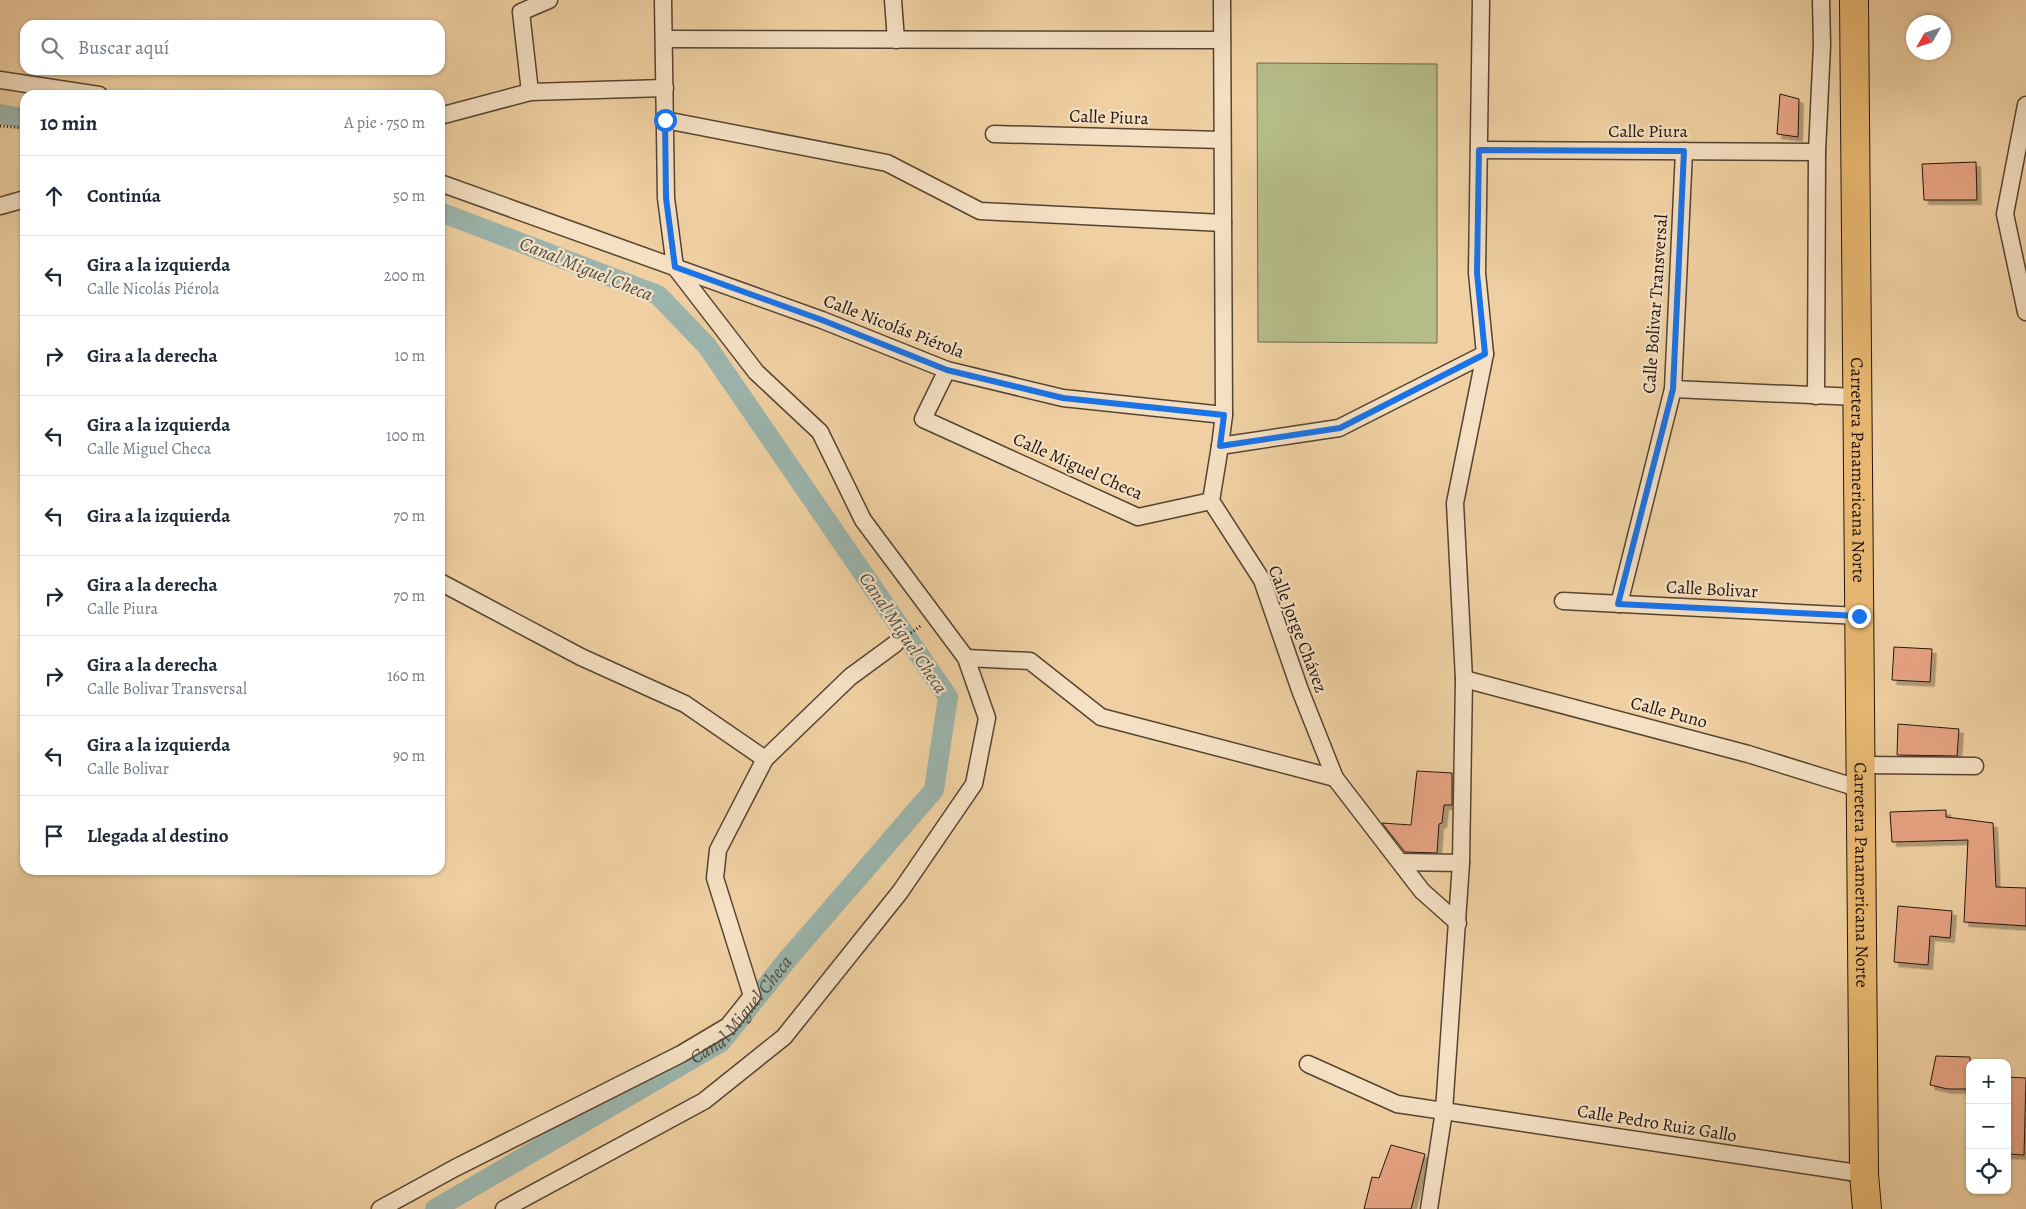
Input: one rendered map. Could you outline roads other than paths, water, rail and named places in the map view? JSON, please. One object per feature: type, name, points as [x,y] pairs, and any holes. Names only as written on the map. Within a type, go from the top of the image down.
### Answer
[{"type":"highway","name":"Carretera Panamericana Norte","points":[[1854,0],[1864,1174],[1867,1209]]},
{"type":"street","points":[[530,92],[521,12],[549,0]]},
{"type":"street","points":[[504,1209],[704,1101],[784,1037],[900,892],[974,784],[987,718],[966,658],[863,520],[820,432],[756,372],[675,267],[666,198],[664,0]]},
{"type":"street","points":[[893,0],[896,40]]},
{"type":"street","points":[[1211,501],[1224,415],[1222,0]]},
{"type":"street","points":[[1429,1209],[1444,1111],[1461,871],[1464,679],[1455,502],[1485,354],[1477,273],[1480,0]]},
{"type":"street","points":[[1816,396],[1818,152],[1822,45],[1821,0]]},
{"type":"street","points":[[664,39],[1222,40]]},
{"type":"street","points":[[0,80],[66,90]]},
{"type":"street","points":[[445,115],[530,92],[665,88]]},
{"type":"street","points":[[2026,105],[2005,214],[2026,312]]},
{"type":"street","points":[[665,120],[887,162],[980,211],[1223,223]]},
{"type":"street","name":"Calle Piura","points":[[994,134],[1222,140]]},
{"type":"street","name":"Calle Piura","points":[[1479,150],[1818,152]]},
{"type":"street","name":"Calle Bolivar Transversal","points":[[1618,604],[1673,389],[1684,151]]},
{"type":"street","name":"Calle Nicolás Piérola","points":[[445,185],[822,320],[947,370],[1063,398],[1224,415]]},
{"type":"street","points":[[0,206],[20,200]]},
{"type":"street","points":[[1220,446],[1340,428],[1485,354]]},
{"type":"street","name":"Calle Miguel Checa","points":[[947,370],[923,419],[1138,517],[1211,501]]},
{"type":"street","points":[[1673,389],[1857,397]]},
{"type":"street","name":"Calle Jorge Chávez","points":[[1211,501],[1262,580],[1300,690],[1335,778],[1422,891],[1458,923]]},
{"type":"street","points":[[445,585],[581,657],[685,704],[765,759]]},
{"type":"street","name":"Calle Bolivar","points":[[1563,601],[1859,616]]},
{"type":"street","points":[[380,1209],[455,1168],[681,1054],[728,1026],[752,996],[716,878],[718,850],[765,759],[850,677],[895,644]]},
{"type":"street","points":[[966,658],[1030,661],[1101,717],[1335,778]]},
{"type":"street","name":"Calle Puno","points":[[1464,679],[1739,752],[1861,777],[1975,766]]},
{"type":"street","points":[[1400,862],[1461,871]]},
{"type":"street","points":[[1422,891],[1430,896],[1447,893],[1461,871]]},
{"type":"street","name":"Calle Pedro Ruiz Gallo","points":[[1308,1064],[1396,1104],[1864,1174]]},
{"type":"waterway","name":"Canal Miguel Checa","points":[[0,114],[20,118]]},
{"type":"waterway","name":"Canal Miguel Checa","points":[[435,1209],[721,1042],[787,960],[934,790],[948,697],[707,346],[658,295],[445,214]]}]
